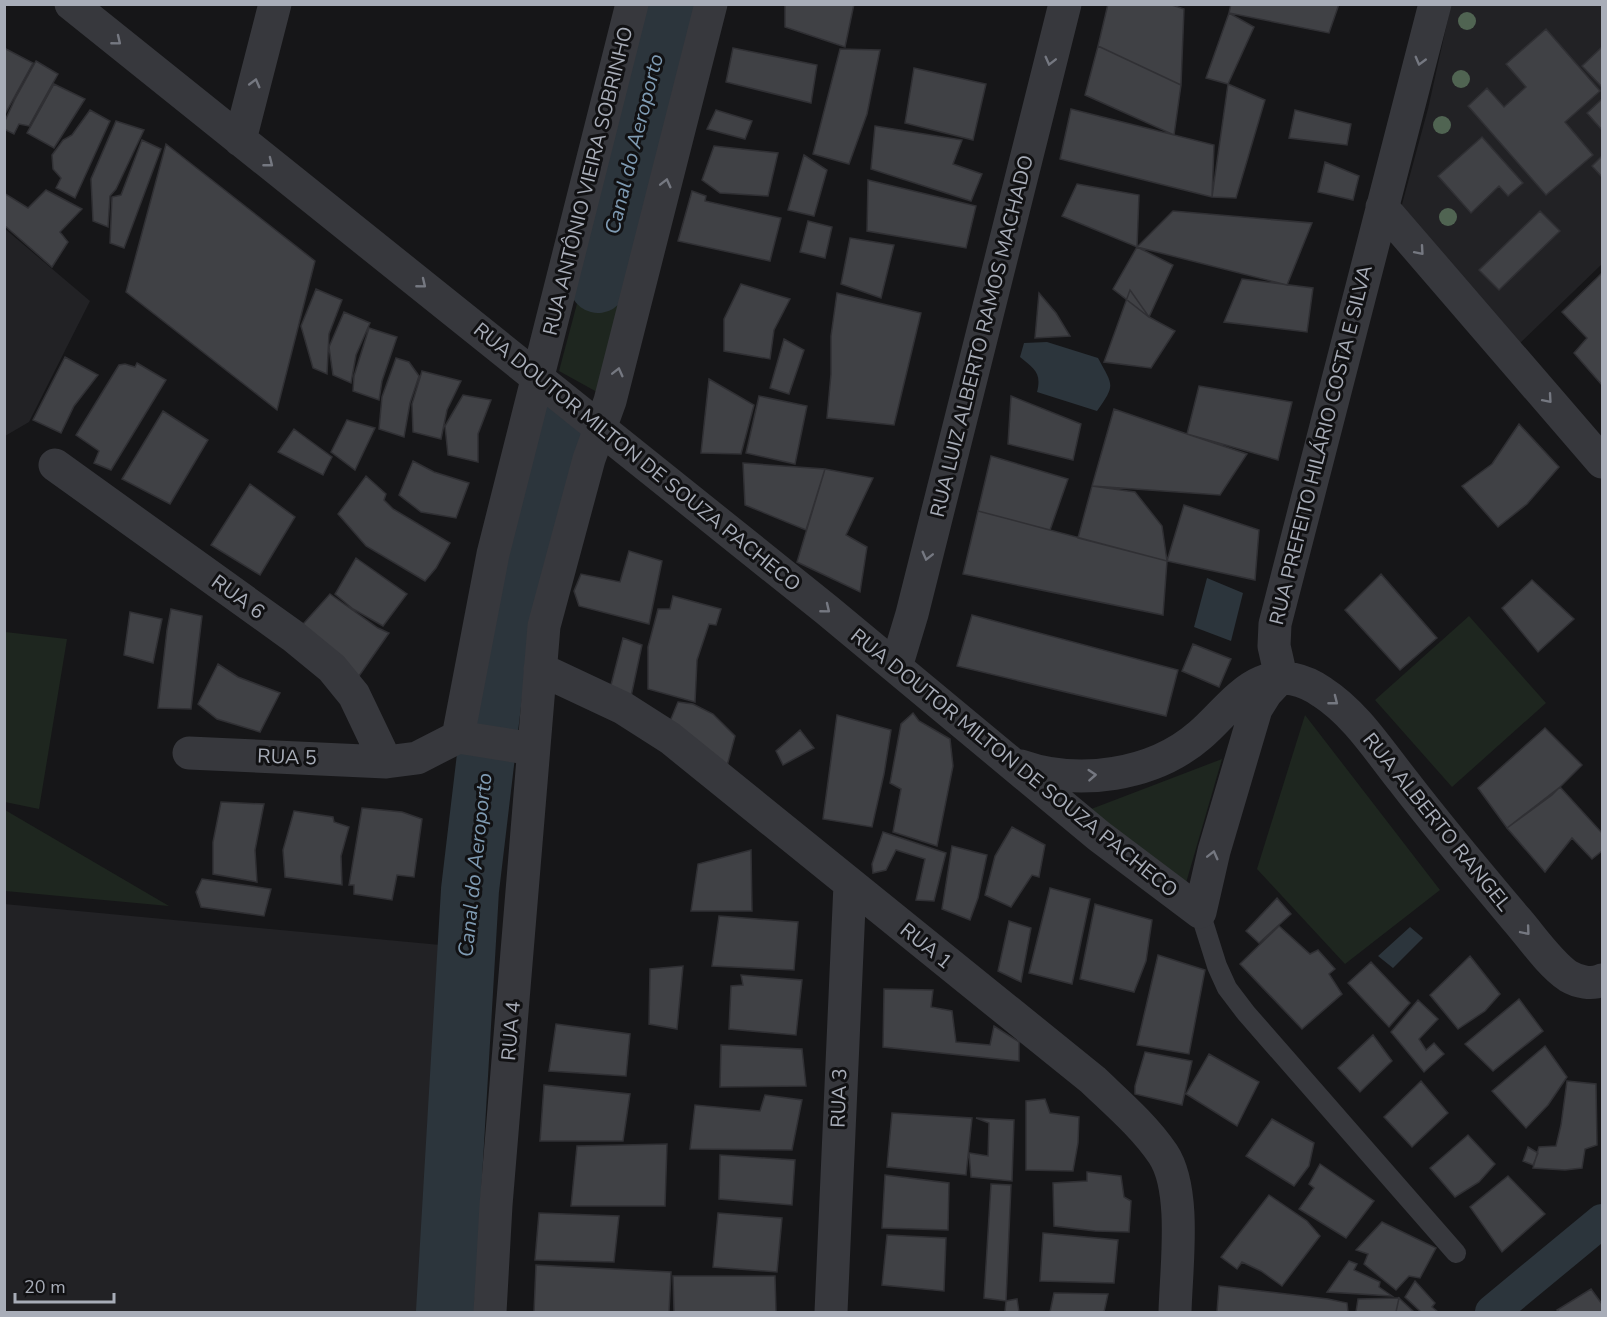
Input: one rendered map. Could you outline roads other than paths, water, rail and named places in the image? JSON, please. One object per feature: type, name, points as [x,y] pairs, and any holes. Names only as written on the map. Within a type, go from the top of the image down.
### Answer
[{"type":"street","name":"RUA DOUTOR MILTON DE SOUZA PACHECO","points":[[71,4],[538,377],[896,667],[1099,836],[1200,912]]},
{"type":"street","points":[[240,140],[275,4]]},
{"type":"street","name":"RUA ANTÔNIO VIEIRA SOBRINHO","points":[[468,738],[493,554],[632,4]]},
{"type":"street","points":[[386,762],[417,758],[468,738],[522,747],[540,669],[544,626],[589,459],[610,401],[711,4]]},
{"type":"street","name":"RUA LUIZ ALBERTO RAMOS MACHADO","points":[[896,667],[912,614],[1065,4]]},
{"type":"street","name":"RUA PREFEITO HILÁRIO COSTA E SILVA","points":[[1281,677],[1274,646],[1275,624],[1436,4]]},
{"type":"street","points":[[1382,207],[1602,462]]},
{"type":"street","name":"RUA 6","points":[[55,465],[293,636],[332,668],[354,695],[386,762]]},
{"type":"street","name":"RUA 1","points":[[540,669],[623,708],[670,738],[1093,1080],[1134,1119],[1163,1155],[1174,1177],[1178,1213],[1175,1312]]},
{"type":"street","points":[[1014,764],[1039,773],[1066,777],[1111,774],[1135,768],[1175,752],[1197,737],[1248,691],[1264,681],[1281,677]]},
{"type":"street","points":[[1200,912],[1214,851],[1256,709],[1266,693],[1281,677]]},
{"type":"street","name":"RUA ALBERTO RANGEL","points":[[1281,677],[1306,683],[1330,697],[1344,709],[1457,849],[1548,956],[1568,976],[1592,981]]},
{"type":"street","name":"RUA 4","points":[[490,1312],[522,747]]},
{"type":"street","name":"RUA 5","points":[[189,753],[386,762]]},
{"type":"street","name":"RUA 3","points":[[831,1312],[850,884]]},
{"type":"lane","points":[[1200,912],[1217,966],[1233,996],[1456,1253]]},
{"type":"waterway","name":"Canal do Aeroporto","points":[[598,284],[669,4]]},
{"type":"waterway","name":"Canal do Aeroporto","points":[[445,1312],[470,890],[494,688],[561,427]]},
{"type":"waterway","points":[[1492,1312],[1602,1221]]}]
